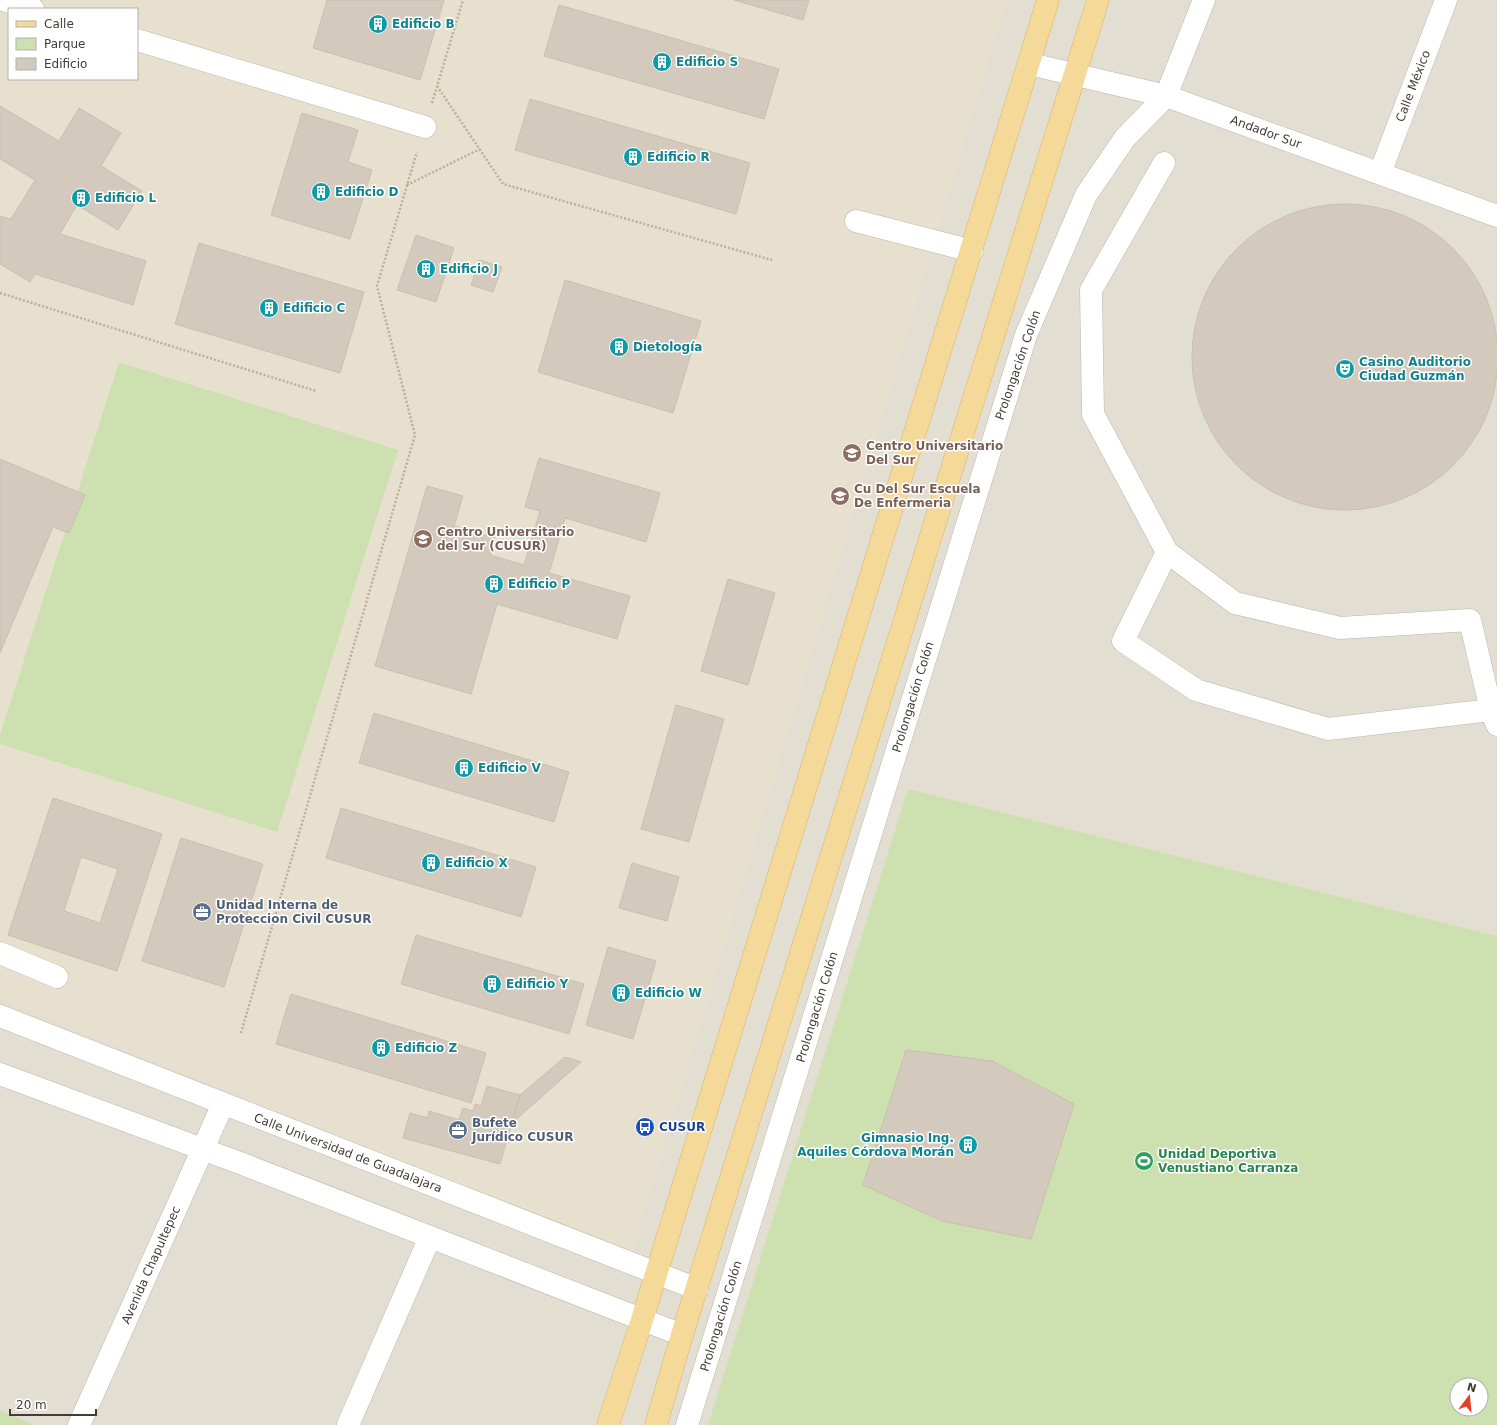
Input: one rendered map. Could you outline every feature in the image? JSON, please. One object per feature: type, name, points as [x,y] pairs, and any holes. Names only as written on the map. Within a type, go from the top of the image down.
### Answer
[{"type":"main road","points":[[608,1425],[642,1320],[1030,64],[1048,0]]},
{"type":"main road","points":[[656,1425],[682,1335],[1076,75],[1098,0]]},
{"type":"street","points":[[3,0],[30,8]]},
{"type":"street","name":"Prolongación Colón","points":[[687,1425],[1026,334],[1086,195],[1125,138],[1166,96],[1204,0]]},
{"type":"street","name":"Calle México","points":[[1380,173],[1446,0]]},
{"type":"street","points":[[138,40],[425,127]]},
{"type":"street","name":"Andador Sur","points":[[1030,64],[1166,96],[1497,216]]},
{"type":"street","points":[[1164,163],[1091,290],[1093,414],[1167,552],[1235,603],[1340,628],[1470,620],[1494,717],[1328,729],[1196,690],[1123,641],[1167,552]]},
{"type":"street","points":[[856,221],[972,251]]},
{"type":"street","points":[[0,953],[57,977]]},
{"type":"street","name":"Calle Universidad de Guadalajara","points":[[0,1016],[697,1290]]},
{"type":"street","points":[[0,1074],[203,1149],[682,1335]]},
{"type":"street","name":"Avenida Chapultepec","points":[[79,1425],[223,1104]]},
{"type":"street","points":[[348,1425],[430,1237]]},
{"type":"path","points":[[437,86],[503,184],[772,260]]},
{"type":"path","points":[[407,185],[480,149]]},
{"type":"path","points":[[241,1033],[415,435],[377,286]]},
{"type":"path","points":[[0,293],[316,391]]},
{"type":"shaded area","points":[[0,0],[1497,0],[1497,1425],[0,1425]]},
{"type":"shaded area","name":"Centro Universitario del Sur (CUSUR)","points":[[0,0],[1007,0],[632,1255],[0,999]]},
{"type":"green space","points":[[119,362],[398,450],[277,832],[0,744],[0,735]]},
{"type":"green space","name":"Unidad Deportiva Venustiano Carranza","points":[[908,789],[1497,936],[1497,1425],[708,1425]]},
{"type":"green space","points":[[0,1410],[34,1425],[0,1425]]},
{"type":"building","name":"Edificio B","points":[[327,0],[444,0],[420,80],[313,48]]},
{"type":"building","points":[[734,0],[809,0],[803,20]]},
{"type":"building","name":"Edificio S","points":[[559,5],[779,69],[764,119],[544,56]]},
{"type":"building","name":"Edificio R","points":[[530,99],[750,163],[736,214],[515,150]]},
{"type":"building","name":"Edificio L","points":[[0,106],[59,141],[79,108],[121,133],[101,166],[142,191],[118,230],[77,205],[60,234],[146,261],[133,305],[35,274],[30,282],[0,264],[0,216],[11,219],[35,180],[0,159]]},
{"type":"building","name":"Edificio D","points":[[302,113],[358,130],[348,162],[372,170],[350,239],[271,215]]},
{"type":"building","name":"Casino Auditorio Ciudad Guzmán","points":[[1345,204],[1375,207],[1404,215],[1430,230],[1453,249],[1472,272],[1487,298],[1495,327],[1498,357],[1495,387],[1487,416],[1472,442],[1453,465],[1430,484],[1404,499],[1375,507],[1345,510],[1315,507],[1286,499],[1260,484],[1237,465],[1218,442],[1203,416],[1195,387],[1192,357],[1195,327],[1203,298],[1218,272],[1237,249],[1260,230],[1286,215],[1315,207]]},
{"type":"building","name":"Edificio J","points":[[416,235],[454,248],[436,302],[397,290]]},
{"type":"building","name":"Edificio C","points":[[199,243],[364,292],[340,373],[175,324]]},
{"type":"building","points":[[479,260],[502,267],[493,292],[471,285]]},
{"type":"building","name":"Dietología","points":[[565,280],[701,321],[673,413],[538,372]]},
{"type":"building","name":"Edificio P","points":[[539,458],[660,493],[646,542],[565,518],[549,573],[630,596],[617,639],[497,604],[471,694],[375,666],[427,486],[463,496],[454,526],[495,538],[490,555],[524,565],[540,511],[525,507]]},
{"type":"building","points":[[0,459],[85,495],[69,533],[53,527],[0,653]]},
{"type":"building","points":[[728,579],[775,593],[748,685],[701,671]]},
{"type":"building","points":[[676,705],[724,719],[689,842],[641,829]]},
{"type":"building","name":"Edificio V","points":[[374,713],[569,772],[554,822],[359,763]]},
{"type":"building","points":[[53,798],[162,834],[117,971],[8,935]],"holes":[[[81,857],[118,869],[100,923],[64,911]]]},
{"type":"building","name":"Edificio X","points":[[341,808],[536,867],[521,917],[326,858]]},
{"type":"building","name":"Unidad Interna de Proteccion Civil CUSUR","points":[[181,838],[263,864],[224,987],[142,961]]},
{"type":"building","points":[[632,863],[679,877],[667,921],[619,908]]},
{"type":"building","name":"Edificio Y","points":[[416,935],[584,984],[569,1034],[401,984]]},
{"type":"building","name":"Edificio W","points":[[608,947],[656,961],[633,1039],[586,1025]]},
{"type":"building","name":"Edificio Z","points":[[291,994],[486,1053],[471,1103],[276,1044]]},
{"type":"building","name":"Gimnasio Ing. Aquiles Córdova Morán","points":[[906,1050],[992,1061],[1074,1104],[1031,1239],[942,1221],[863,1185]]},
{"type":"building","points":[[565,1057],[581,1062],[512,1123],[520,1095]]},
{"type":"building","name":"Bufete Jurídico CUSUR","points":[[487,1086],[520,1095],[500,1164],[403,1138],[410,1113],[428,1118],[429,1111],[459,1120],[463,1108],[473,1111],[475,1104],[481,1106]]},
{"type":"place","name":"Edificio B","points":[[378,24]]},
{"type":"place","name":"Edificio S","points":[[662,62]]},
{"type":"place","name":"Edificio R","points":[[633,157]]},
{"type":"place","name":"Edificio D","points":[[321,192]]},
{"type":"place","name":"Edificio L","points":[[81,198]]},
{"type":"place","name":"Edificio J","points":[[426,269]]},
{"type":"place","name":"Edificio C","points":[[269,308]]},
{"type":"place","name":"Dietología","points":[[619,347]]},
{"type":"place","name":"Casino Auditorio Ciudad Guzmán","points":[[1345,369]]},
{"type":"place","name":"Centro Universitario Del Sur","points":[[852,453]]},
{"type":"place","name":"Cu Del Sur Escuela De Enfermeria","points":[[840,496]]},
{"type":"place","name":"Centro Universitario del Sur (CUSUR)","points":[[423,539]]},
{"type":"place","name":"Edificio P","points":[[494,584]]},
{"type":"place","name":"Edificio V","points":[[464,768]]},
{"type":"place","name":"Edificio X","points":[[431,863]]},
{"type":"place","name":"Unidad Interna de Proteccion Civil CUSUR","points":[[202,912]]},
{"type":"place","name":"Edificio Y","points":[[492,984]]},
{"type":"place","name":"Edificio W","points":[[621,993]]},
{"type":"place","name":"Edificio Z","points":[[381,1048]]},
{"type":"place","name":"CUSUR","points":[[645,1127]]},
{"type":"place","name":"Bufete Jurídico CUSUR","points":[[458,1130]]},
{"type":"place","name":"Gimnasio Ing. Aquiles Córdova Morán","points":[[968,1145]]},
{"type":"place","name":"Unidad Deportiva Venustiano Carranza","points":[[1144,1161]]}]
